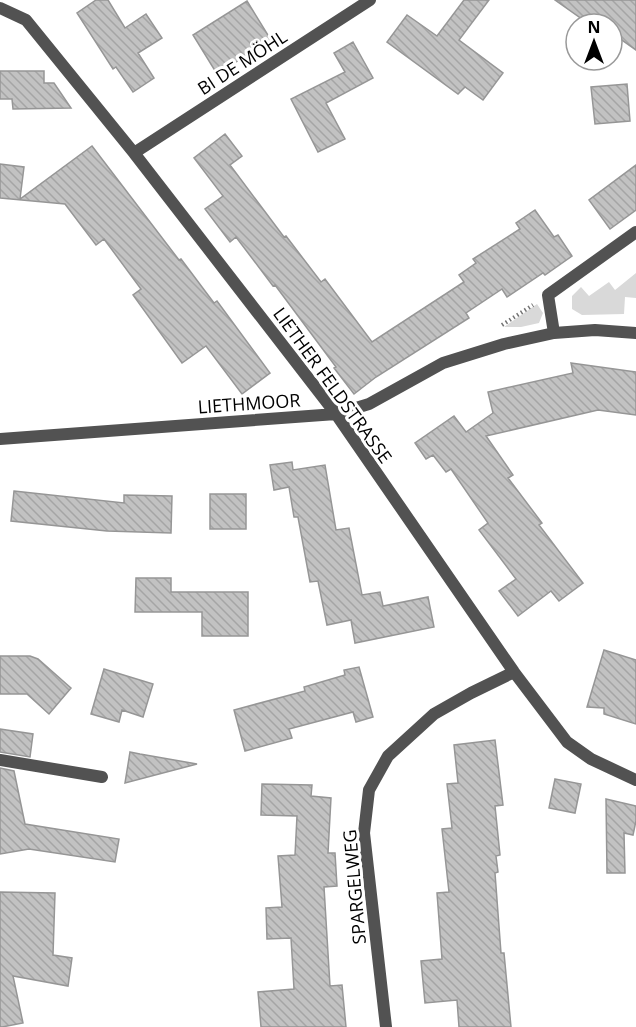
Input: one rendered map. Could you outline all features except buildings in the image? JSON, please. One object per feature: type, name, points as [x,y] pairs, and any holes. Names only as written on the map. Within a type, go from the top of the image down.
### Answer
[{"type":"street","name":"BI DE MÖHL","points":[[135,153],[370,0]]},
{"type":"street","name":"LIETHER FELDSTRASSE","points":[[0,8],[26,20],[135,153],[336,414],[514,672],[567,742],[591,759],[636,780]]},
{"type":"street","points":[[554,333],[548,295],[636,232]]},
{"type":"street","name":"LIETHMOOR","points":[[0,439],[336,414],[369,404],[443,363],[504,344],[554,333],[595,330],[636,333]]},
{"type":"street","name":"SPARGELWEG","points":[[386,1027],[364,833],[369,790],[388,756],[434,714],[514,672]]},
{"type":"street","points":[[0,760],[102,777]]},
{"type":"shaded area","points":[[636,273],[636,298],[625,297],[624,314],[582,315],[572,309],[572,296],[581,287],[589,296],[609,282],[615,290]]},
{"type":"shaded area","points":[[537,304],[543,313],[539,323],[521,327],[504,327]]}]
